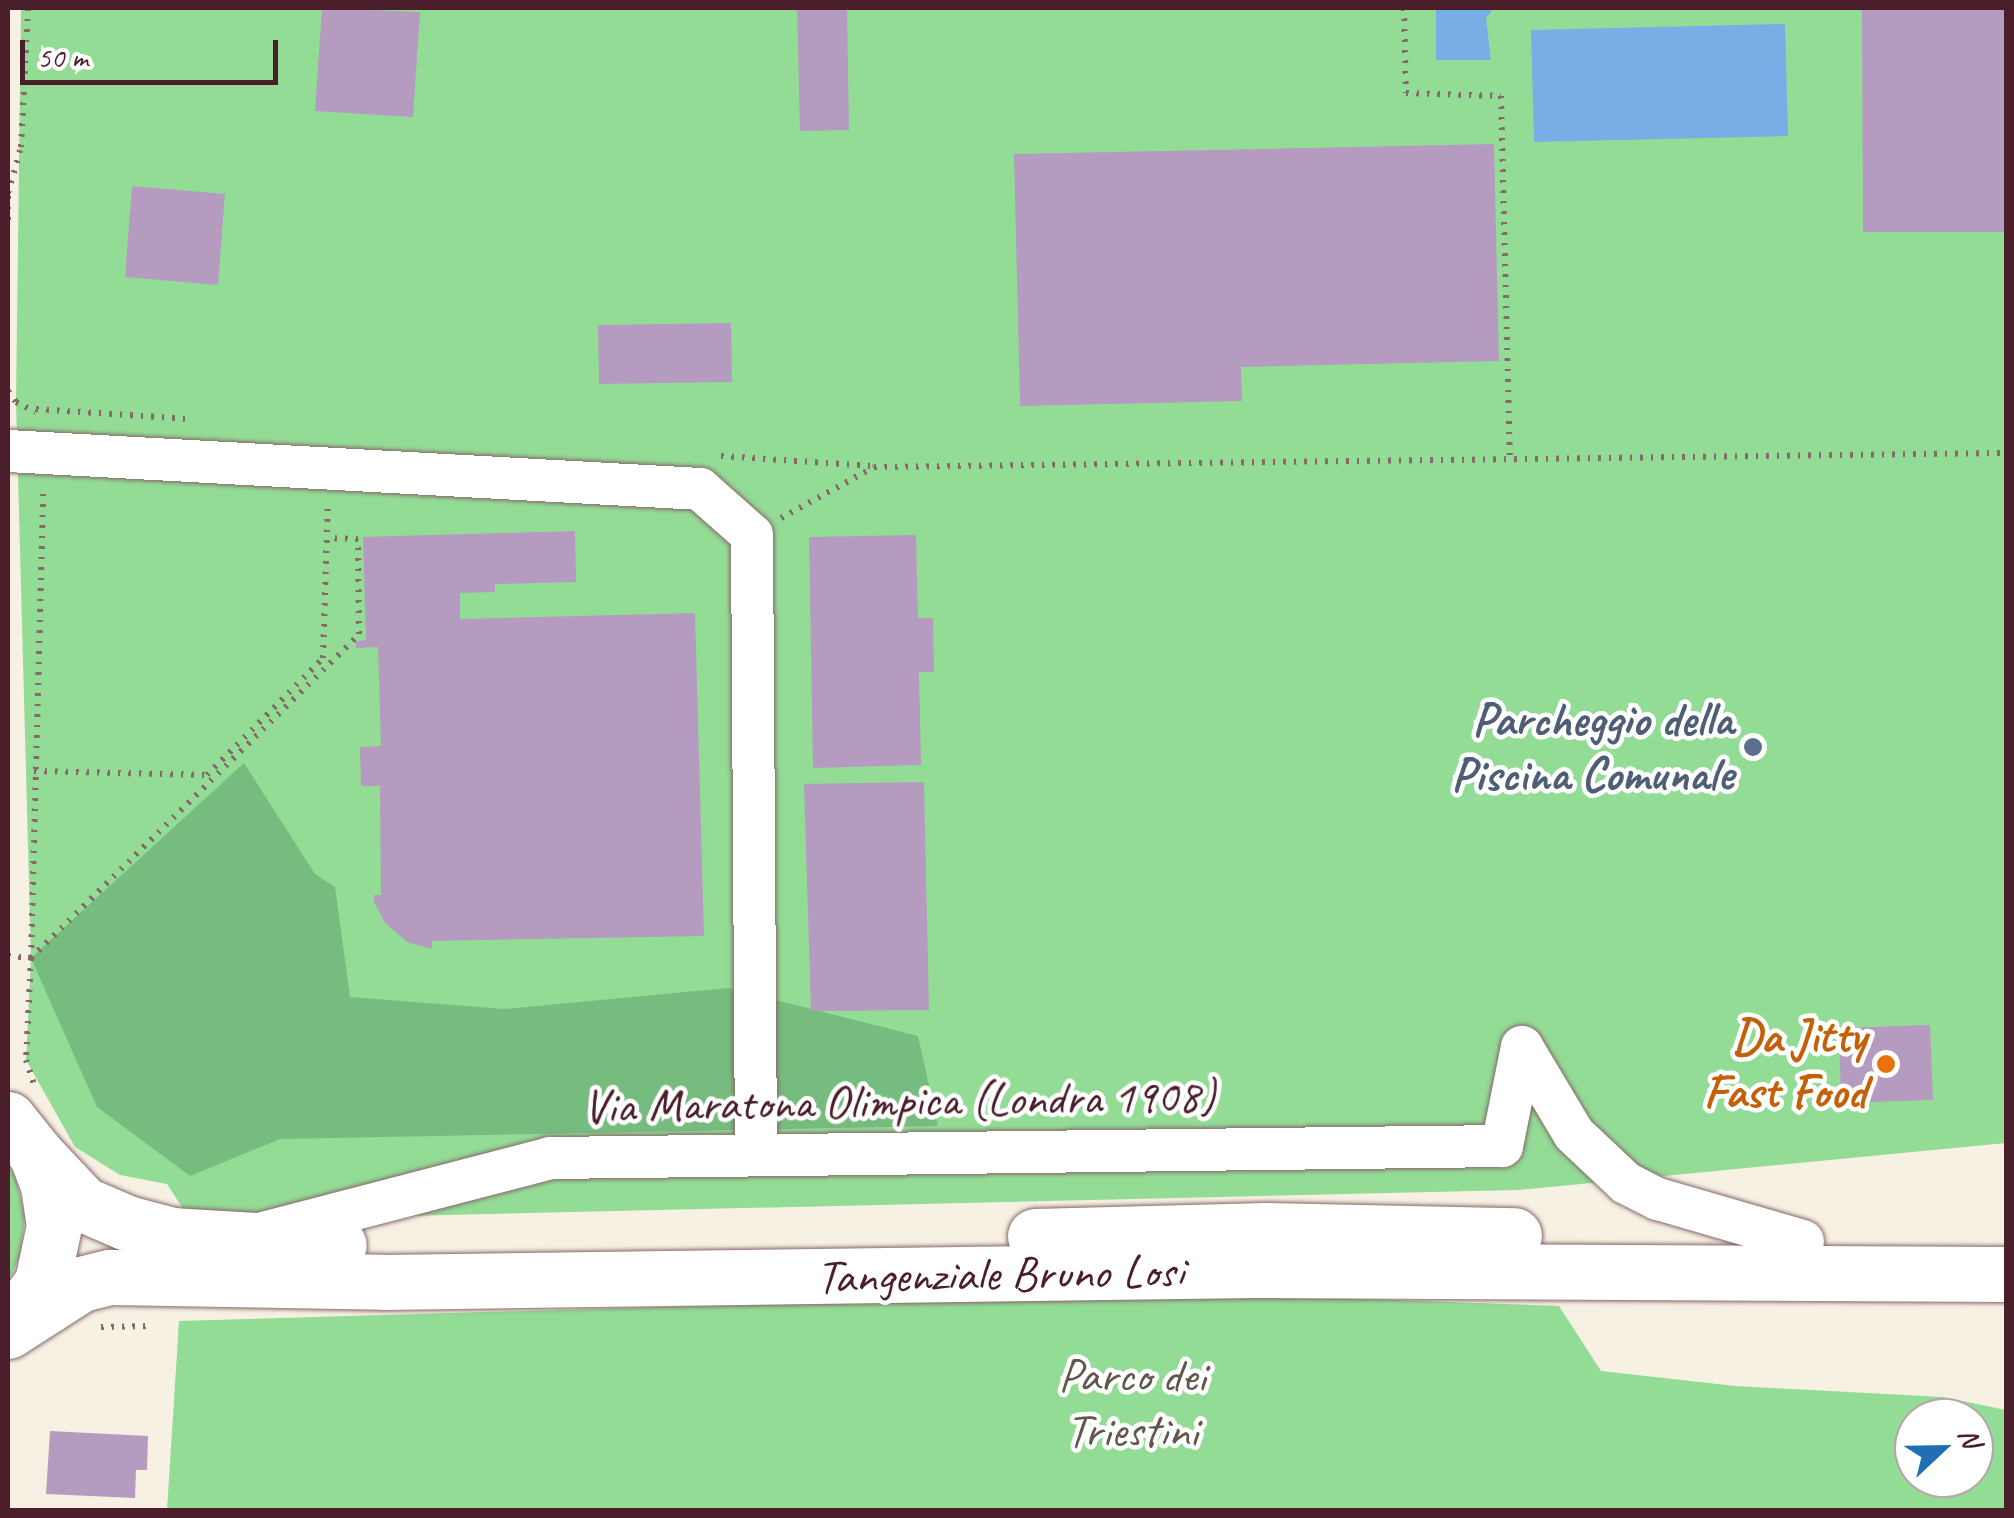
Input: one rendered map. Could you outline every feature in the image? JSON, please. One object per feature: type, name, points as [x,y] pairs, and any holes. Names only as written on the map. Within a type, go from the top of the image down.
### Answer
[{"type":"main road","name":"Tangenziale Bruno Losi","points":[[17,1128],[83,1204],[128,1223],[172,1235],[408,1247],[1266,1230],[1916,1242],[2006,1234]]},
{"type":"main road","name":"Tangenziale Bruno Losi","points":[[8,1330],[35,1296],[53,1241],[52,1202],[17,1128]]},
{"type":"main road","name":"Tangenziale Bruno Losi","points":[[8,1330],[80,1284],[110,1277],[384,1282],[1255,1270],[2006,1274]]},
{"type":"lane","points":[[21,452],[700,490],[752,535],[756,1154]]},
{"type":"lane","name":"Via Maratona Olimpica (Londra 1908)","points":[[207,1236],[276,1232],[322,1215],[550,1158],[1502,1146],[1522,1047],[1574,1134],[1626,1183],[1658,1199],[1803,1241]]},
{"type":"path","points":[[8,220],[8,193],[21,147],[28,8]]},
{"type":"path","points":[[1404,8],[1406,94],[1501,96],[1510,459]]},
{"type":"path","points":[[8,391],[16,402],[36,409],[21,452],[43,483],[34,772],[31,958],[359,634],[358,540],[327,538],[324,658],[207,775],[34,772]]},
{"type":"path","points":[[752,535],[874,466],[2006,453]]},
{"type":"green space","points":[[21,8],[2006,8],[2006,1143],[1518,1190],[191,1221],[167,1184],[120,1175],[75,1147],[26,1060],[31,958],[16,402]]},
{"type":"green space","points":[[244,763],[315,874],[335,887],[350,997],[504,1009],[728,988],[918,1036],[938,1126],[280,1139],[190,1176],[97,1107],[31,958]]},
{"type":"green space","points":[[8,1165],[16,1178],[25,1217],[20,1256],[8,1282]]},
{"type":"green space","name":"Parco dei Triestini","points":[[1176,1292],[1559,1306],[1601,1371],[1735,1386],[1948,1398],[1894,1398],[1894,1498],[1994,1498],[1994,1408],[2006,1410],[2006,1510],[167,1510],[179,1321]]},
{"type":"water","points":[[1436,8],[1494,8],[1486,18],[1491,60],[1436,60]]},
{"type":"water","points":[[1785,24],[1788,136],[1534,142],[1531,30]]},
{"type":"building","points":[[322,8],[420,12],[413,117],[315,111]]},
{"type":"building","points":[[797,8],[847,8],[849,130],[800,131]]},
{"type":"building","points":[[1862,8],[2006,8],[2006,232],[1863,232]]},
{"type":"building","points":[[1494,144],[1499,361],[1241,367],[1242,401],[1020,406],[1014,154]]},
{"type":"building","points":[[132,186],[225,194],[218,285],[125,277]]},
{"type":"building","points":[[731,323],[732,382],[599,384],[598,325]]},
{"type":"building","points":[[575,531],[576,582],[495,584],[495,592],[460,593],[460,619],[695,613],[704,936],[432,941],[432,949],[407,942],[385,923],[374,902],[374,895],[381,895],[380,786],[361,786],[360,747],[381,746],[378,647],[356,648],[356,641],[366,640],[363,537]]},
{"type":"building","points":[[916,535],[918,618],[933,618],[934,672],[919,672],[921,765],[813,768],[809,537]]},
{"type":"building","points":[[924,782],[929,1010],[811,1011],[804,784]]},
{"type":"building","name":"Da Jitty Fast Food","points":[[1930,1025],[1933,1100],[1841,1103],[1839,1028]]},
{"type":"building","points":[[50,1431],[148,1436],[147,1470],[136,1470],[135,1498],[46,1494]]},
{"type":"place","name":"Parcheggio della Piscina Comunale","points":[[1753,747]]},
{"type":"place","name":"Da Jitty Fast Food","points":[[1886,1064]]}]
